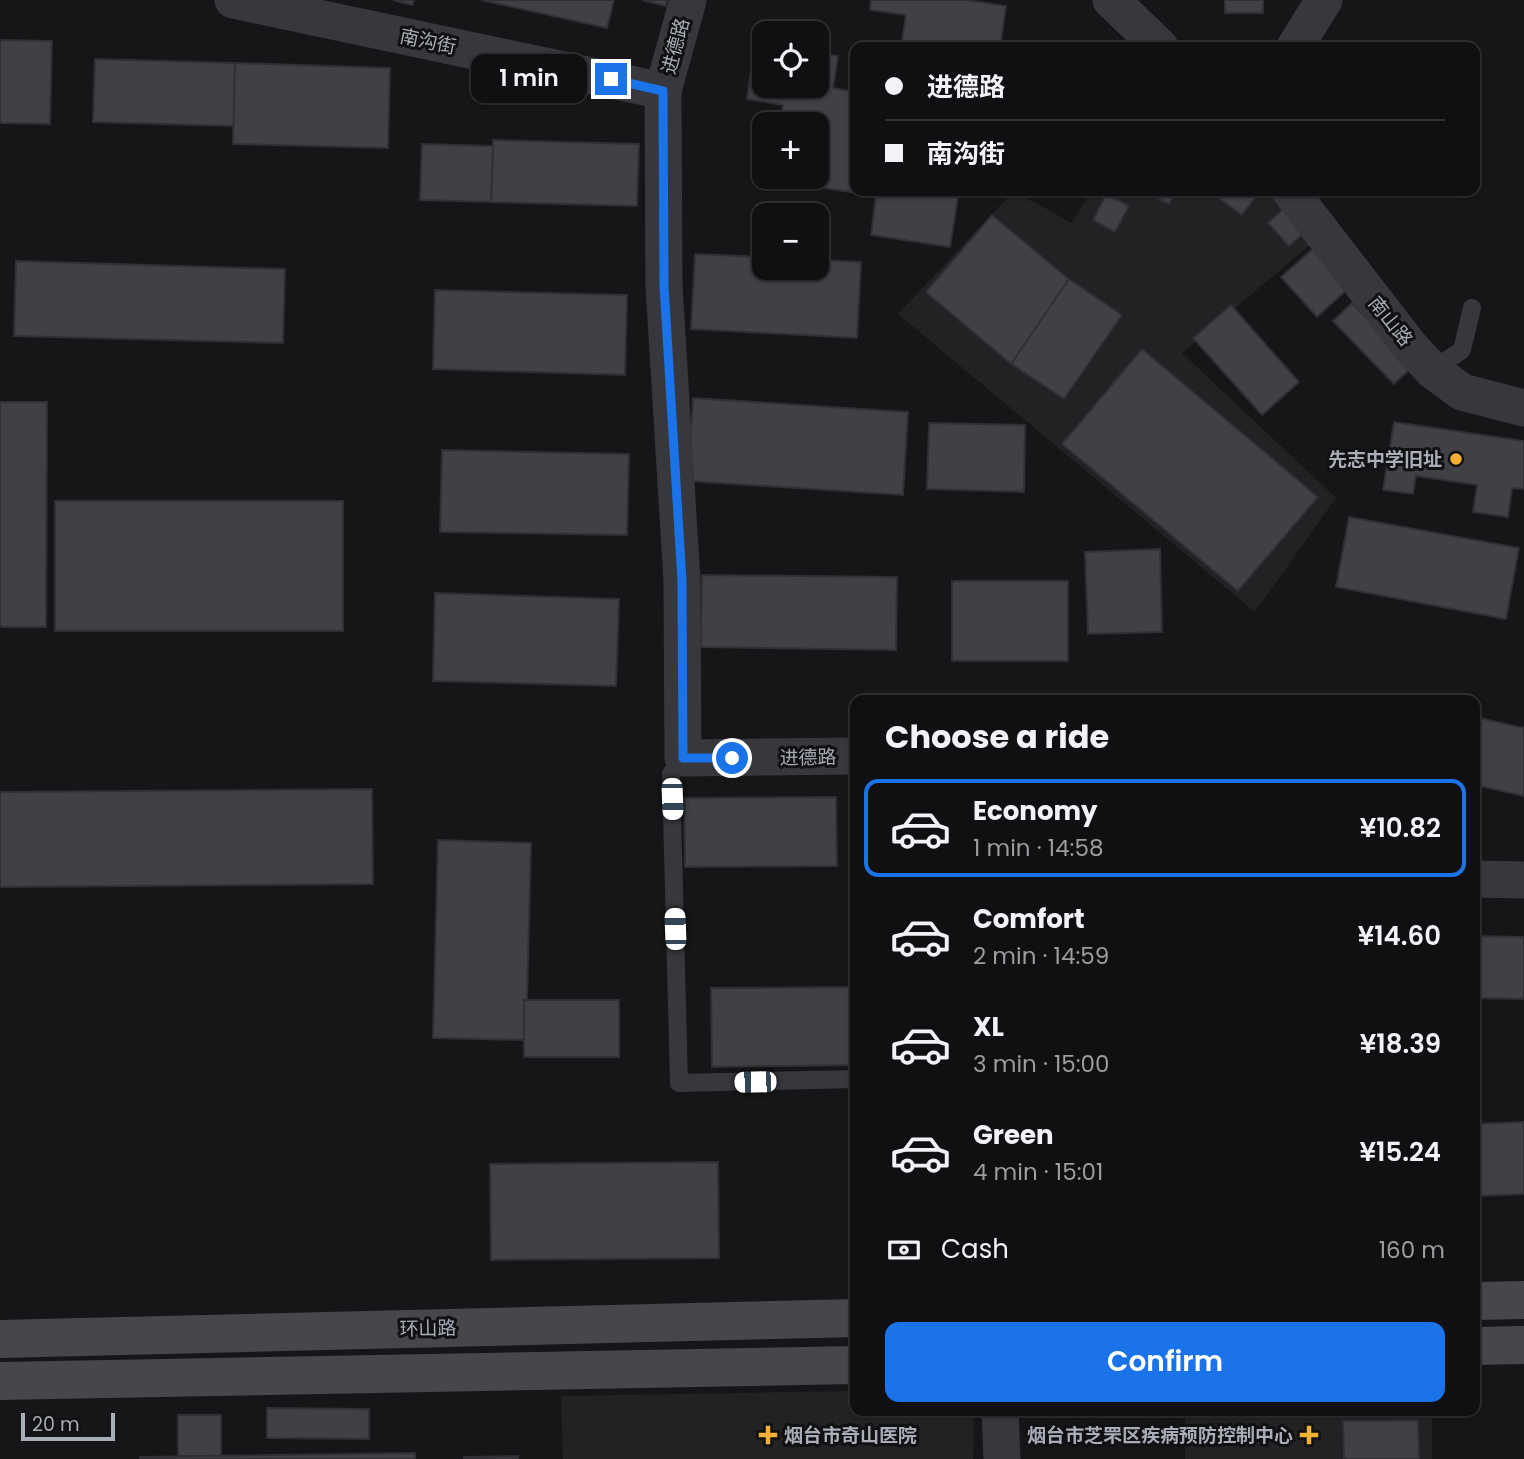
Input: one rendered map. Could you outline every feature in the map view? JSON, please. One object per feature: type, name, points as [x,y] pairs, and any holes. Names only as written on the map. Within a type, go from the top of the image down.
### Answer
[{"type":"main road","points":[[1480,1301],[1524,1300]]},
{"type":"main road","name":"环山路","points":[[0,1339],[850,1318]]},
{"type":"main road","points":[[1480,1346],[1524,1345]]},
{"type":"main road","points":[[0,1381],[850,1365]]},
{"type":"street","name":"南沟街","points":[[233,0],[663,91]]},
{"type":"street","name":"进德路","points":[[688,0],[663,91],[664,286],[682,581],[683,758],[850,756]]},
{"type":"street","points":[[1111,0],[1155,42]]},
{"type":"street","points":[[1298,42],[1324,0]]},
{"type":"street","name":"南山路","points":[[1294,196],[1409,345],[1432,370],[1462,392],[1524,408]]},
{"type":"street","points":[[1480,879],[1524,880]]},
{"type":"street","points":[[1000,1416],[1002,1459]]},
{"type":"lane","points":[[1432,370],[1462,350],[1472,308]]},
{"type":"lane","points":[[683,758],[671,774],[680,1083],[850,1079]]},
{"type":"shaded area","points":[[1009,196],[1023,196],[1072,223],[1088,196],[1281,196],[1317,239],[1182,353],[1336,498],[1255,612],[898,314]]},
{"type":"shaded area","name":"烟台市奇山医院","points":[[850,1391],[850,1416],[974,1416],[973,1459],[563,1459],[561,1396]]},
{"type":"shaded area","name":"烟台市芝罘区疾病预防控制中心","points":[[1185,1416],[1432,1416],[1432,1459],[1185,1459]]},
{"type":"building","points":[[393,0],[414,0],[412,5]]},
{"type":"building","points":[[481,0],[614,0],[607,28]]},
{"type":"building","points":[[642,0],[667,0],[666,6]]},
{"type":"building","points":[[871,0],[967,0],[1006,6],[1001,41],[1008,42],[902,42],[906,15],[870,10]]},
{"type":"building","points":[[1225,0],[1263,0],[1263,13],[1225,13]]},
{"type":"building","points":[[1225,0],[1263,0],[1263,13],[1225,13]]},
{"type":"building","points":[[0,40],[52,41],[50,124],[0,123]]},
{"type":"building","points":[[829,55],[838,56],[833,88],[850,91],[850,192],[829,189],[829,112],[782,112],[783,105],[747,99],[752,64],[752,98],[829,98]]},
{"type":"building","points":[[95,59],[235,63],[234,126],[93,122]]},
{"type":"building","points":[[235,63],[390,68],[388,148],[233,144]]},
{"type":"building","points":[[493,140],[639,144],[637,206],[491,202]]},
{"type":"building","points":[[422,144],[493,146],[491,202],[420,200]]},
{"type":"building","points":[[876,196],[958,196],[950,247],[871,235]]},
{"type":"building","points":[[1105,196],[1129,206],[1115,232],[1093,220]]},
{"type":"building","points":[[1153,196],[1173,196],[1169,204]]},
{"type":"building","points":[[1216,196],[1256,196],[1242,215]]},
{"type":"building","points":[[1283,209],[1304,233],[1289,246],[1268,223]]},
{"type":"building","points":[[992,215],[1077,286],[1011,364],[926,292]]},
{"type":"building","points":[[1316,246],[1352,285],[1317,317],[1281,277]]},
{"type":"building","points":[[695,254],[752,256],[752,280],[829,280],[829,261],[861,262],[857,338],[691,329]]},
{"type":"building","points":[[16,261],[285,269],[283,343],[14,336]]},
{"type":"building","points":[[1069,279],[1122,315],[1064,399],[1011,364]]},
{"type":"building","points":[[435,290],[627,295],[625,375],[433,369]]},
{"type":"building","points":[[1352,303],[1413,366],[1394,384],[1333,321]]},
{"type":"building","points":[[1231,305],[1299,382],[1262,415],[1193,338]]},
{"type":"building","points":[[1142,349],[1318,497],[1238,591],[1062,444]]},
{"type":"building","points":[[693,398],[908,412],[903,495],[688,481]]},
{"type":"building","points":[[0,402],[47,402],[46,627],[0,627]]},
{"type":"building","name":"先志中学旧址","points":[[1394,422],[1524,441],[1524,489],[1512,488],[1508,517],[1473,512],[1477,485],[1416,476],[1413,494],[1383,490]]},
{"type":"building","points":[[929,423],[1025,425],[1024,492],[927,489]]},
{"type":"building","points":[[442,450],[629,454],[627,535],[440,532]]},
{"type":"building","points":[[55,501],[343,501],[343,631],[55,631]]},
{"type":"building","points":[[1349,517],[1519,548],[1506,619],[1336,587]]},
{"type":"building","points":[[1160,549],[1162,632],[1088,634],[1085,552]]},
{"type":"building","points":[[702,575],[897,577],[896,650],[701,647]]},
{"type":"building","points":[[952,581],[1068,581],[1068,661],[952,661]]},
{"type":"building","points":[[435,593],[619,599],[616,686],[433,681]]},
{"type":"building","points":[[1480,718],[1524,728],[1524,796],[1480,786]]},
{"type":"building","points":[[372,789],[373,884],[0,887],[0,792]]},
{"type":"building","points":[[836,797],[837,866],[685,867],[684,798]]},
{"type":"building","points":[[438,840],[531,843],[526,1040],[433,1038]]},
{"type":"building","points":[[1480,936],[1524,937],[1524,999],[1480,998]]},
{"type":"building","points":[[850,987],[850,1065],[712,1067],[711,988]]},
{"type":"building","points":[[524,1000],[619,1000],[619,1057],[524,1057]]},
{"type":"building","points":[[1524,1122],[1524,1194],[1480,1196],[1480,1124]]},
{"type":"building","points":[[718,1162],[719,1258],[491,1260],[490,1164]]},
{"type":"building","points":[[267,1408],[369,1409],[369,1439],[267,1438]]},
{"type":"building","points":[[178,1415],[221,1415],[221,1456],[178,1456]]},
{"type":"building","points":[[1418,1420],[1419,1459],[1344,1459],[1343,1421]]},
{"type":"building","points":[[415,1453],[415,1459],[140,1459],[140,1457]]},
{"type":"building","points":[[518,1456],[518,1459],[464,1459],[464,1457]]},
{"type":"place","name":"先志中学旧址","points":[[1456,459]]},
{"type":"place","name":"烟台市奇山医院","points":[[768,1435]]},
{"type":"place","name":"烟台市芝罘区疾病预防控制中心","points":[[1309,1435]]},
{"type":"route","points":[[611,79],[663,91],[664,286],[682,581],[683,758],[732,758]]}]
